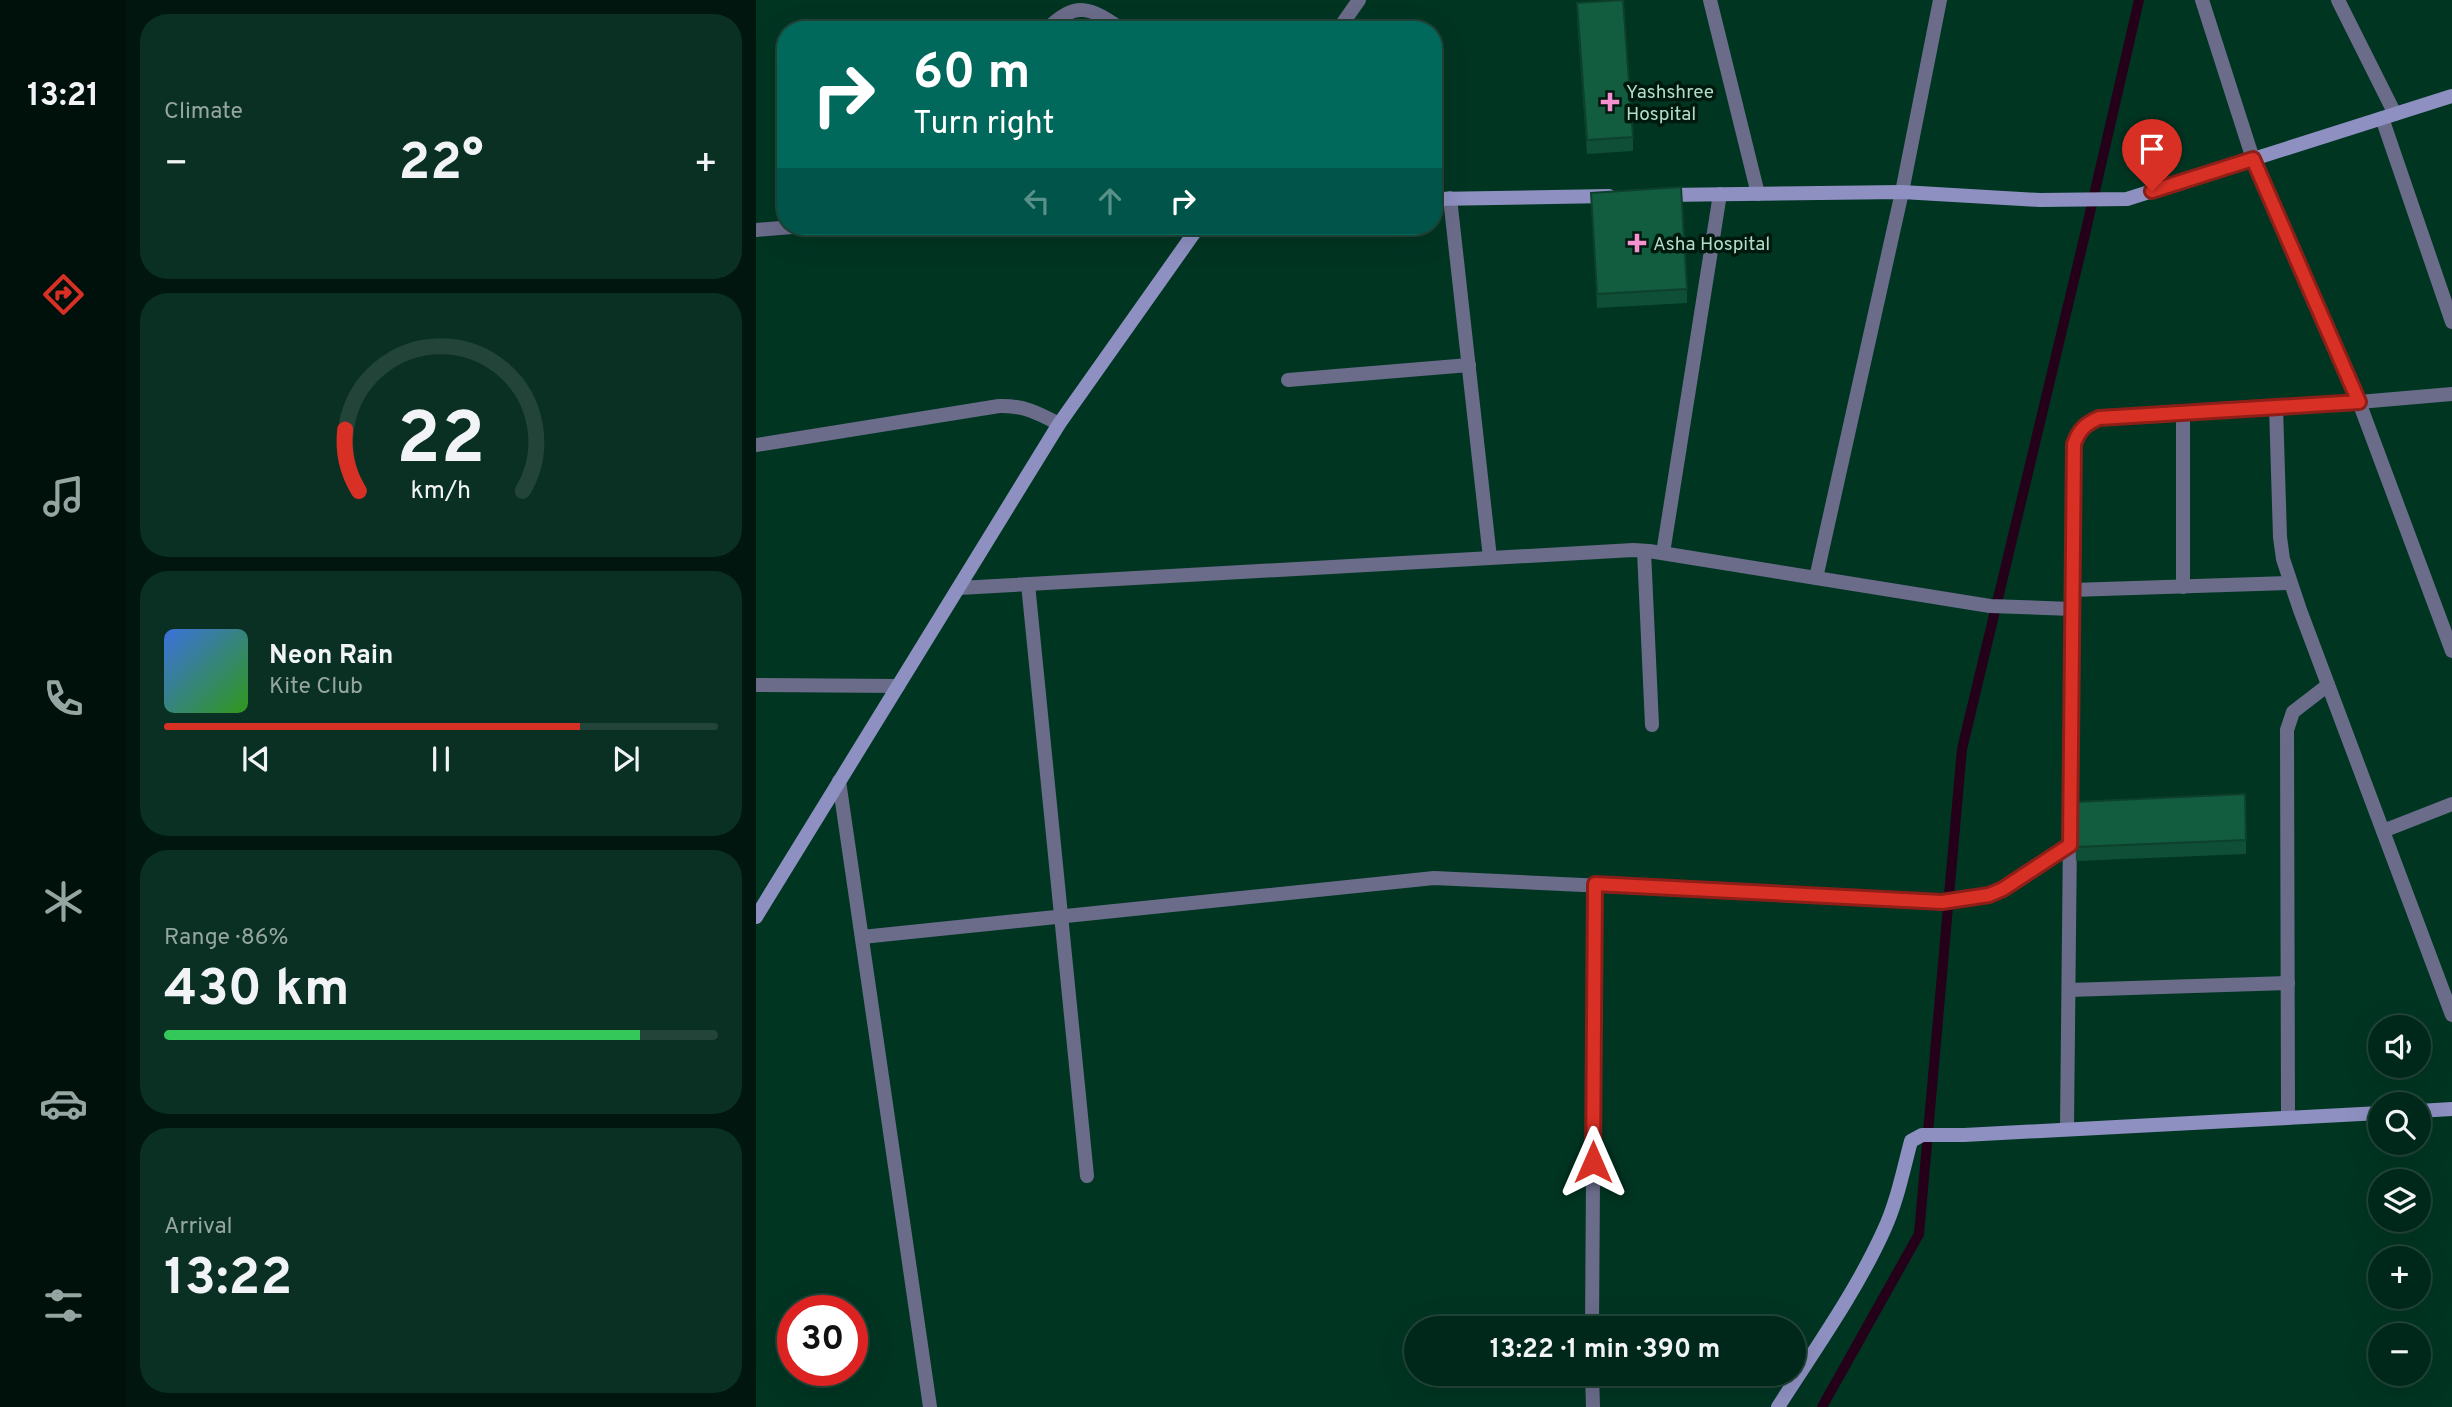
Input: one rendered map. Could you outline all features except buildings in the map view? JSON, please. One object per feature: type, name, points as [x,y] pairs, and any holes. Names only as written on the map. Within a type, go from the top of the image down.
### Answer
[{"type":"street","points":[[1344,21],[1359,0]]},
{"type":"street","points":[[1710,0],[1758,194]]},
{"type":"street","points":[[1816,578],[1902,192],[1940,0]]},
{"type":"street","points":[[2202,0],[2253,159],[2359,402],[2452,651]]},
{"type":"street","points":[[2338,0],[2388,116],[2452,322]]},
{"type":"street","points":[[1053,21],[1057,16],[1079,6],[1091,7],[1110,21]]},
{"type":"street","points":[[1652,195],[1902,192],[2040,200],[2127,199],[2452,96]]},
{"type":"street","points":[[1663,553],[1720,194]]},
{"type":"street","points":[[1442,198],[1625,196]]},
{"type":"street","points":[[1450,198],[1490,558]]},
{"type":"street","points":[[756,230],[777,228]]},
{"type":"street","points":[[756,917],[1059,424],[1193,235]]},
{"type":"street","points":[[1288,380],[1469,365]]},
{"type":"street","points":[[2067,1128],[2074,444],[2078,433],[2099,418],[2452,394]]},
{"type":"street","points":[[756,445],[999,407],[1015,406],[1032,410],[1059,424]]},
{"type":"street","points":[[2276,407],[2283,559],[2452,1016]]},
{"type":"street","points":[[2183,413],[2183,587]]},
{"type":"street","points":[[959,588],[1644,551],[1990,606],[2072,609]]},
{"type":"street","points":[[1644,551],[1652,725]]},
{"type":"street","points":[[2072,590],[2290,583]]},
{"type":"street","points":[[1028,584],[1087,1176]]},
{"type":"street","points":[[756,685],[898,686]]},
{"type":"street","points":[[2288,1118],[2287,730],[2292,712],[2328,685]]},
{"type":"street","points":[[839,781],[930,1407]]},
{"type":"street","points":[[2383,831],[2452,804]]},
{"type":"street","points":[[862,937],[1434,878],[1942,902],[1989,895],[2003,889],[2070,845]]},
{"type":"street","points":[[1591,1316],[1595,884]]},
{"type":"street","points":[[2068,990],[2288,983]]},
{"type":"street","points":[[2431,1111],[2452,1110]]},
{"type":"street","points":[[1778,1407],[1851,1293],[1870,1258],[1896,1197],[1911,1141],[1922,1135],[2368,1114]]},
{"type":"street","points":[[1592,1386],[1593,1407]]},
{"type":"waterway","points":[[1822,1407],[1919,1234],[1962,749],[2139,0]]},
{"type":"place","name":"Yashshree Hospital","points":[[1610,102]]},
{"type":"place","name":"Asha Hospital","points":[[1637,243]]},
{"type":"route","points":[[1593,1162],[1595,884],[1942,902],[1989,895],[2012,884],[2070,845],[2074,444],[2078,433],[2099,418],[2359,402],[2253,159],[2152,191]]}]
